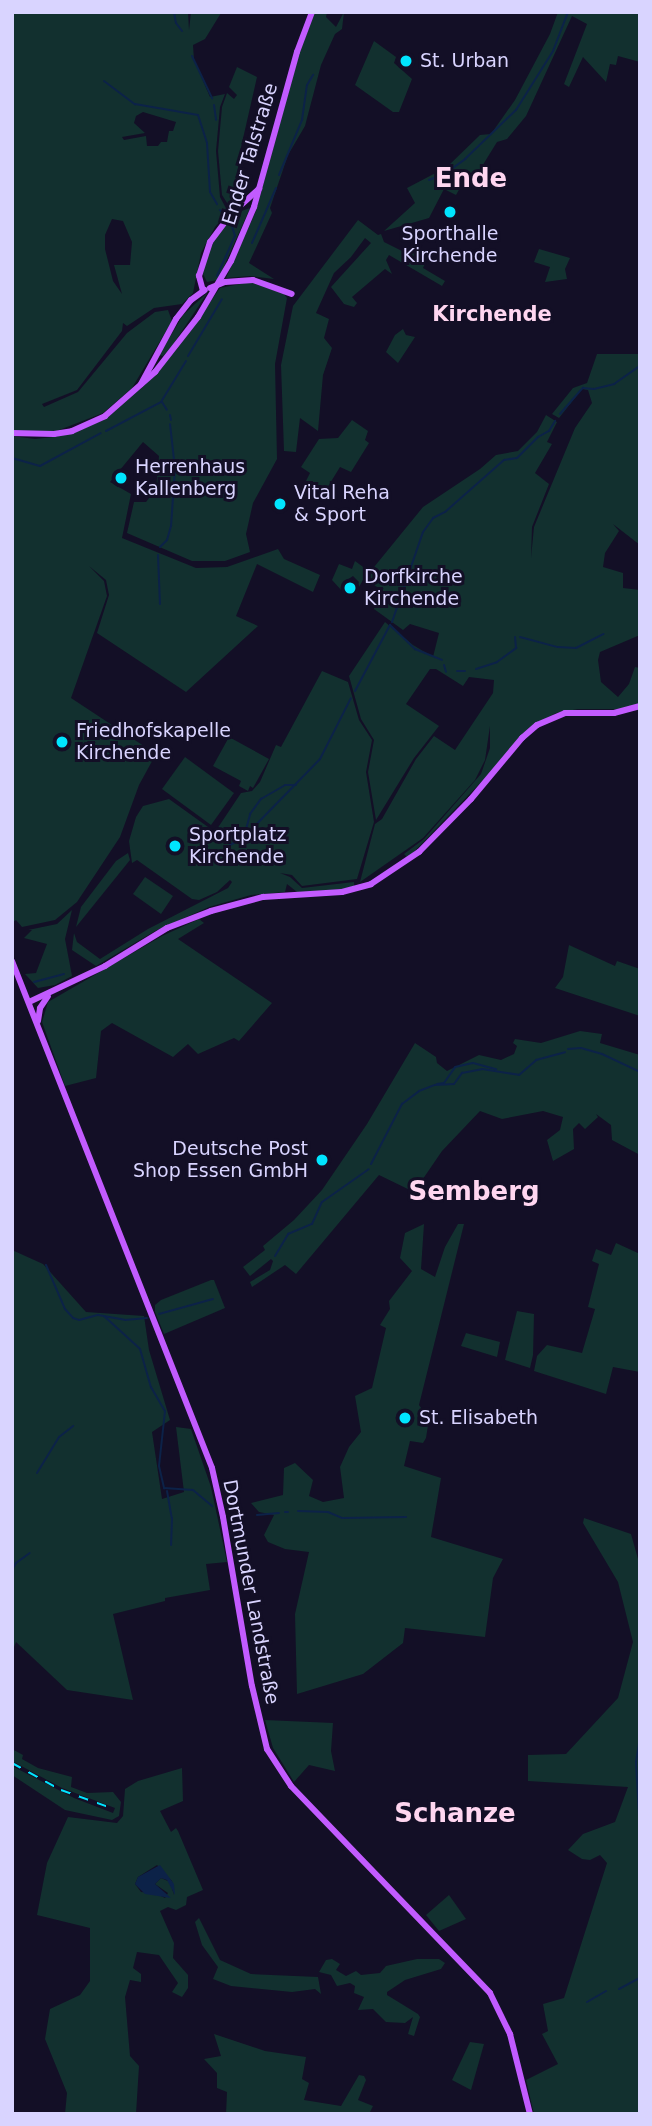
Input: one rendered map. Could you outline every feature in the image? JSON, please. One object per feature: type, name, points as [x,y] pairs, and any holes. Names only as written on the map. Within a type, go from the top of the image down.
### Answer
[{"type":"main road","name":"Ender Talstraße","points":[[12,433],[34,436],[80,428],[105,416],[141,386],[175,348],[203,310],[231,261],[254,207],[297,52],[312,12]]},
{"type":"main road","points":[[207,289],[199,276],[202,261],[220,227],[260,188]]},
{"type":"main road","points":[[233,212],[254,207]]},
{"type":"main road","points":[[141,386],[176,319],[207,289],[225,282],[253,280],[280,288],[290,295]]},
{"type":"main road","points":[[29,1002],[105,966],[167,928],[211,911],[263,897],[347,892],[386,877],[438,834],[522,738],[537,725],[565,713],[614,713],[640,706]]},
{"type":"main road","name":"Dortmunder Landstraße","points":[[12,961],[212,1468],[252,1686],[267,1749],[291,1786],[467,1967],[499,2008],[510,2034],[530,2114]]},
{"type":"main road","points":[[38,1024],[40,1008],[52,992]]},
{"type":"green space","points":[[12,12],[188,12],[189,30],[191,12],[221,13],[205,39],[193,45],[194,60],[210,97],[225,94],[220,107],[216,151],[220,197],[228,212],[215,227],[201,253],[193,293],[182,304],[154,308],[127,326],[123,323],[122,331],[77,390],[42,404],[44,407],[78,392],[127,333],[155,312],[168,310],[172,321],[132,388],[103,413],[54,432],[12,431]],"holes":[[[143,112],[176,122],[173,131],[169,131],[167,142],[161,142],[158,146],[147,146],[146,136],[124,140],[122,137],[145,133],[134,123],[136,116]],[[112,219],[123,221],[132,242],[130,265],[114,265],[122,294],[113,281],[105,249],[105,235]]]},
{"type":"green space","points":[[315,12],[327,12],[326,17],[336,27],[344,12],[342,29],[335,34],[321,65],[305,126],[288,155],[270,208],[272,213],[249,263],[274,279],[250,276],[226,278],[256,211],[299,54]]},
{"type":"green space","points":[[558,12],[640,12],[640,62],[618,56],[616,65],[610,64],[606,82],[583,57],[569,87],[564,84],[587,24],[572,16],[526,116],[507,139],[497,142],[476,176],[469,172],[456,195],[444,189],[429,218],[384,231],[415,203],[407,188],[447,167],[480,135],[491,134],[515,100],[550,34]]},
{"type":"green space","points":[[374,41],[396,57],[394,63],[412,79],[399,112],[393,112],[355,85]]},
{"type":"green space","points":[[237,67],[257,77],[239,156],[236,206],[231,209],[222,195],[218,151],[222,107],[227,93],[234,99],[237,95],[229,87]]},
{"type":"green space","points":[[250,208],[218,280],[207,282],[203,274],[206,256],[220,230],[236,213]]},
{"type":"green space","points":[[358,220],[378,235],[381,234],[384,242],[408,254],[412,250],[428,257],[423,268],[445,281],[442,286],[389,255],[386,260],[392,274],[385,269],[352,297],[357,303],[354,307],[344,304],[331,287],[371,243],[365,238],[351,257],[334,273],[316,313],[329,319],[324,338],[332,348],[323,375],[318,431],[300,418],[296,452],[284,451],[281,365],[293,306]]},
{"type":"green space","points":[[539,249],[570,258],[565,269],[567,279],[545,282],[550,267],[534,262]]},
{"type":"green space","points":[[250,282],[284,294],[287,298],[275,364],[277,459],[253,503],[246,534],[250,552],[225,561],[192,561],[127,533],[134,502],[146,502],[156,489],[159,456],[143,442],[110,482],[131,494],[122,538],[196,568],[227,567],[278,549],[284,559],[320,575],[313,592],[257,564],[236,616],[258,626],[186,692],[97,633],[109,595],[106,580],[89,566],[104,581],[107,596],[71,698],[156,754],[139,785],[120,837],[77,902],[55,920],[22,927],[16,920],[12,923],[12,436],[35,439],[54,437],[73,433],[106,419],[145,385],[177,349],[220,288]]},
{"type":"green space","points":[[208,292],[172,346],[163,356],[159,355],[183,315]]},
{"type":"green space","points":[[403,329],[406,335],[415,337],[398,363],[386,352],[395,335]]},
{"type":"green space","points":[[597,354],[640,354],[640,545],[613,524],[619,531],[605,553],[603,567],[623,573],[623,588],[640,590],[640,635],[600,652],[598,660],[601,682],[618,697],[629,684],[635,667],[640,668],[640,703],[622,709],[578,709],[556,713],[539,722],[408,858],[404,854],[424,839],[481,774],[490,748],[490,726],[485,760],[475,780],[423,838],[360,882],[375,824],[382,819],[416,759],[434,736],[455,750],[493,693],[494,680],[469,677],[463,686],[436,669],[430,669],[406,704],[439,726],[414,758],[376,820],[368,772],[374,740],[361,719],[349,676],[385,622],[433,657],[439,633],[410,624],[403,630],[374,609],[377,587],[364,578],[353,598],[359,582],[353,576],[347,580],[342,591],[332,580],[339,564],[352,569],[355,561],[370,572],[423,507],[480,469],[496,455],[518,451],[537,432],[546,415],[557,422],[547,442],[552,444],[535,473],[549,484],[532,527],[531,558],[534,527],[575,428],[592,403],[588,390],[582,389],[559,418],[552,414],[573,388],[587,383]]},
{"type":"green space","points":[[352,420],[368,431],[365,440],[369,443],[351,472],[340,467],[324,493],[306,481],[310,473],[301,467],[319,439],[338,438]]},
{"type":"green space","points":[[322,671],[348,682],[359,720],[372,740],[366,772],[374,822],[357,879],[302,886],[292,875],[280,873],[290,877],[302,888],[354,882],[354,886],[337,891],[297,892],[287,884],[285,892],[251,895],[209,907],[155,931],[96,966],[72,950],[74,933],[77,942],[100,959],[148,929],[228,888],[232,882],[230,880],[217,892],[199,900],[192,899],[137,860],[132,863],[129,841],[136,817],[143,806],[169,799],[215,832],[241,793],[252,791],[260,782],[276,745],[281,747]]},
{"type":"green space","points":[[229,737],[269,759],[253,788],[250,786],[248,791],[239,786],[241,781],[213,766]]},
{"type":"green space","points":[[185,757],[234,793],[211,825],[162,789]]},
{"type":"green space","points":[[128,853],[130,860],[76,927],[81,907],[116,861]]},
{"type":"green space","points":[[145,877],[173,896],[161,914],[133,894]]},
{"type":"green space","points":[[72,910],[65,939],[72,976],[55,985],[38,988],[25,974],[36,973],[47,944],[24,938],[32,930],[28,930],[57,924]]},
{"type":"green space","points":[[199,919],[204,923],[178,939],[272,1003],[239,1041],[234,1038],[198,1054],[188,1044],[173,1057],[112,1023],[101,1031],[96,1078],[65,1086],[42,1022],[48,1002],[162,936]]},
{"type":"green space","points":[[569,945],[615,966],[617,961],[640,969],[640,1016],[555,988],[563,977]]},
{"type":"green space","points":[[580,1031],[602,1034],[600,1043],[640,1055],[640,1155],[612,1140],[611,1125],[596,1114],[598,1117],[585,1129],[579,1123],[573,1129],[574,1149],[553,1161],[547,1140],[560,1130],[563,1117],[543,1111],[502,1119],[480,1111],[442,1151],[414,1192],[379,1175],[296,1274],[285,1265],[252,1287],[250,1282],[270,1270],[273,1261],[271,1259],[250,1276],[243,1267],[265,1250],[263,1246],[294,1220],[322,1190],[367,1124],[415,1043],[436,1057],[437,1063],[447,1071],[479,1055],[501,1060],[514,1054],[517,1046],[513,1043],[515,1039],[541,1043]]},
{"type":"green space","points":[[424,1224],[421,1269],[435,1277],[445,1247],[458,1224],[464,1224],[419,1405],[429,1419],[426,1438],[423,1443],[410,1441],[404,1466],[441,1478],[431,1537],[503,1559],[493,1578],[485,1637],[405,1628],[403,1643],[363,1674],[297,1694],[295,1614],[309,1552],[285,1549],[268,1542],[264,1535],[274,1515],[259,1512],[251,1503],[283,1495],[284,1468],[295,1463],[313,1480],[309,1496],[323,1502],[344,1498],[340,1467],[349,1447],[361,1432],[355,1396],[372,1388],[386,1328],[380,1325],[390,1309],[389,1301],[412,1271],[400,1258],[405,1233]]},
{"type":"green space","points":[[616,1243],[640,1254],[640,1372],[613,1367],[606,1394],[534,1371],[537,1356],[547,1345],[582,1353],[595,1309],[588,1307],[599,1264],[592,1261],[596,1249],[611,1255]]},
{"type":"green space","points":[[12,1250],[43,1264],[86,1312],[144,1316],[149,1350],[170,1420],[152,1432],[162,1499],[184,1492],[176,1427],[191,1429],[211,1487],[227,1562],[206,1564],[210,1590],[165,1598],[165,1601],[113,1614],[133,1700],[67,1690],[16,1642],[12,1652]]},
{"type":"green space","points":[[214,1280],[225,1308],[164,1334],[155,1305],[161,1300]]},
{"type":"green space","points":[[517,1311],[534,1314],[530,1368],[505,1360]]},
{"type":"green space","points":[[466,1333],[500,1342],[497,1357],[461,1346]]},
{"type":"green space","points":[[584,1518],[631,1534],[640,1566],[640,2114],[534,2114],[526,2080],[558,2064],[542,2034],[548,2031],[543,2004],[564,1998],[607,1863],[600,1855],[590,1860],[582,1859],[568,1850],[583,1834],[615,1822],[628,1787],[528,1781],[528,1755],[566,1754],[618,1698],[633,1642],[618,1582],[583,1523]]},
{"type":"green space","points":[[265,1720],[333,1723],[331,1751],[335,1771],[309,1765],[294,1782],[273,1748]]},
{"type":"green space","points":[[12,1749],[23,1755],[22,1759],[38,1768],[72,1777],[71,1787],[87,1793],[113,1792],[121,1802],[119,1816],[112,1820],[65,1810],[12,1775],[12,1766],[74,1798],[113,1813],[115,1808],[62,1788],[12,1761]]},
{"type":"green space","points":[[182,1768],[183,1801],[160,1811],[171,1832],[176,1828],[178,1831],[203,1890],[187,1897],[186,1905],[176,1910],[168,1907],[160,1911],[174,1943],[173,1958],[188,1975],[188,1988],[182,1997],[172,1992],[178,1983],[159,1955],[137,1952],[133,1968],[141,1974],[141,1982],[130,1980],[125,1997],[130,2056],[139,2066],[136,2114],[65,2114],[67,2093],[45,2039],[50,2009],[80,1995],[90,1981],[90,1928],[37,1915],[47,1863],[68,1817],[117,1823],[123,1816],[125,1789],[138,1781]],"holes":[[[157,1865],[172,1881],[174,1895],[170,1882],[161,1878],[155,1884],[168,1893],[165,1898],[155,1893],[141,1892],[135,1884],[138,1877]]]},
{"type":"green space","points":[[449,1895],[466,1919],[439,1931],[426,1915]]},
{"type":"green space","points":[[199,1918],[220,1960],[251,1974],[318,1977],[321,1994],[315,1989],[292,1992],[231,1986],[213,1979],[218,1967],[202,1945],[195,1922]]},
{"type":"green space","points":[[332,1959],[340,1964],[336,1970],[346,1976],[356,1971],[361,1975],[380,1973],[386,1966],[417,1959],[439,1959],[445,1963],[441,1969],[405,1980],[387,1992],[387,1995],[420,2017],[414,2036],[408,2034],[413,2017],[405,2023],[386,2022],[373,2009],[358,2010],[364,1997],[354,1993],[355,1986],[350,1983],[337,1986],[331,1975],[319,1972],[326,1960]]},
{"type":"green space","points":[[214,2034],[265,2051],[306,2057],[302,2079],[309,2083],[304,2100],[341,2106],[359,2075],[364,2076],[366,2080],[358,2100],[373,2106],[369,2114],[226,2114],[227,2092],[217,2088],[217,2073],[204,2059],[221,2056]]},
{"type":"green space","points":[[470,2042],[484,2044],[471,2090],[452,2080]]},
{"type":"water","points":[[160,1865],[174,1884],[175,1895],[167,1880],[161,1878],[155,1884],[171,1898],[145,1894],[135,1884],[138,1877]]},
{"type":"waterway","points":[[174,12],[176,23],[182,31]]},
{"type":"waterway","points":[[429,180],[446,173],[465,159],[516,110],[553,51],[568,12]]},
{"type":"waterway","points":[[192,56],[212,98]]},
{"type":"waterway","points":[[279,175],[302,120],[307,85],[313,75]]},
{"type":"waterway","points":[[104,81],[135,104],[198,115],[207,143],[210,192],[217,204]]},
{"type":"waterway","points":[[214,105],[216,120]]},
{"type":"waterway","points":[[252,243],[276,188]]},
{"type":"waterway","points":[[220,210],[223,213]]},
{"type":"waterway","points":[[217,276],[235,236],[231,223]]},
{"type":"waterway","points":[[188,356],[222,299]]},
{"type":"waterway","points":[[106,431],[161,402],[186,361]]},
{"type":"waterway","points":[[560,414],[583,388],[594,389],[614,384],[640,366]]},
{"type":"waterway","points":[[162,402],[167,410]]},
{"type":"waterway","points":[[170,415],[171,420]]},
{"type":"waterway","points":[[392,622],[423,532],[433,518],[445,512],[504,460],[517,458],[538,437],[549,431],[555,421]]},
{"type":"waterway","points":[[160,547],[167,540],[171,526],[175,469],[170,424]]},
{"type":"waterway","points":[[12,458],[40,466],[101,433]]},
{"type":"waterway","points":[[158,555],[160,604]]},
{"type":"waterway","points":[[355,691],[390,625],[415,649],[442,660]]},
{"type":"waterway","points":[[520,637],[558,647],[576,648],[604,634]]},
{"type":"waterway","points":[[476,669],[497,662],[516,648],[515,637]]},
{"type":"waterway","points":[[444,665],[446,672]]},
{"type":"waterway","points":[[457,671],[465,671]]},
{"type":"waterway","points":[[230,845],[243,838],[320,759],[351,698]]},
{"type":"waterway","points":[[244,837],[250,814],[261,799],[285,785],[296,785]]},
{"type":"waterway","points":[[34,982],[64,974]]},
{"type":"waterway","points":[[568,1049],[581,1048],[602,1054],[640,1072]]},
{"type":"waterway","points":[[371,1164],[402,1104],[419,1091],[435,1085],[454,1084],[462,1073],[482,1069],[519,1075],[536,1060],[565,1052]]},
{"type":"waterway","points":[[437,1084],[444,1083],[455,1067],[473,1063],[496,1069]]},
{"type":"waterway","points":[[275,1256],[288,1234],[312,1224],[322,1202],[369,1169]]},
{"type":"waterway","points":[[46,1265],[65,1309],[73,1318],[79,1320],[98,1315],[125,1320],[147,1318]]},
{"type":"waterway","points":[[159,1314],[213,1299]]},
{"type":"waterway","points":[[104,1316],[140,1349],[151,1387],[165,1411],[159,1466],[164,1488],[193,1490],[212,1506]]},
{"type":"waterway","points":[[37,1473],[59,1437],[73,1426]]},
{"type":"waterway","points":[[167,1491],[172,1518],[171,1545]]},
{"type":"waterway","points":[[298,1511],[328,1512],[342,1518],[406,1517]]},
{"type":"waterway","points":[[257,1515],[279,1513]]},
{"type":"waterway","points":[[12,1570],[16,1563],[30,1553]]},
{"type":"waterway","points":[[640,1737],[636,1762],[640,1834]]},
{"type":"waterway","points":[[619,1989],[640,1978]]},
{"type":"waterway","points":[[587,2002],[606,1991]]},
{"type":"railway","points":[[12,1763],[61,1790],[114,1809]]},
{"type":"place","name":"St. Urban","points":[[406,61]]},
{"type":"place","name":"Sporthalle Kirchende","points":[[450,212]]},
{"type":"place","name":"Herrenhaus Kallenberg","points":[[121,478]]},
{"type":"place","name":"Vital Reha & Sport","points":[[280,504]]},
{"type":"place","name":"Dorfkirche Kirchende","points":[[350,588]]},
{"type":"place","name":"Friedhofskapelle Kirchende","points":[[62,742]]},
{"type":"place","name":"Sportplatz Kirchende","points":[[175,846]]},
{"type":"place","name":"Deutsche Post Shop Essen GmbH","points":[[322,1160]]},
{"type":"place","name":"St. Elisabeth","points":[[405,1418]]},
{"type":"district","name":"Ende","points":[[471,179]]},
{"type":"district","name":"Kirchende","points":[[492,314]]},
{"type":"district","name":"Semberg","points":[[474,1192]]},
{"type":"district","name":"Schanze","points":[[455,1814]]}]
